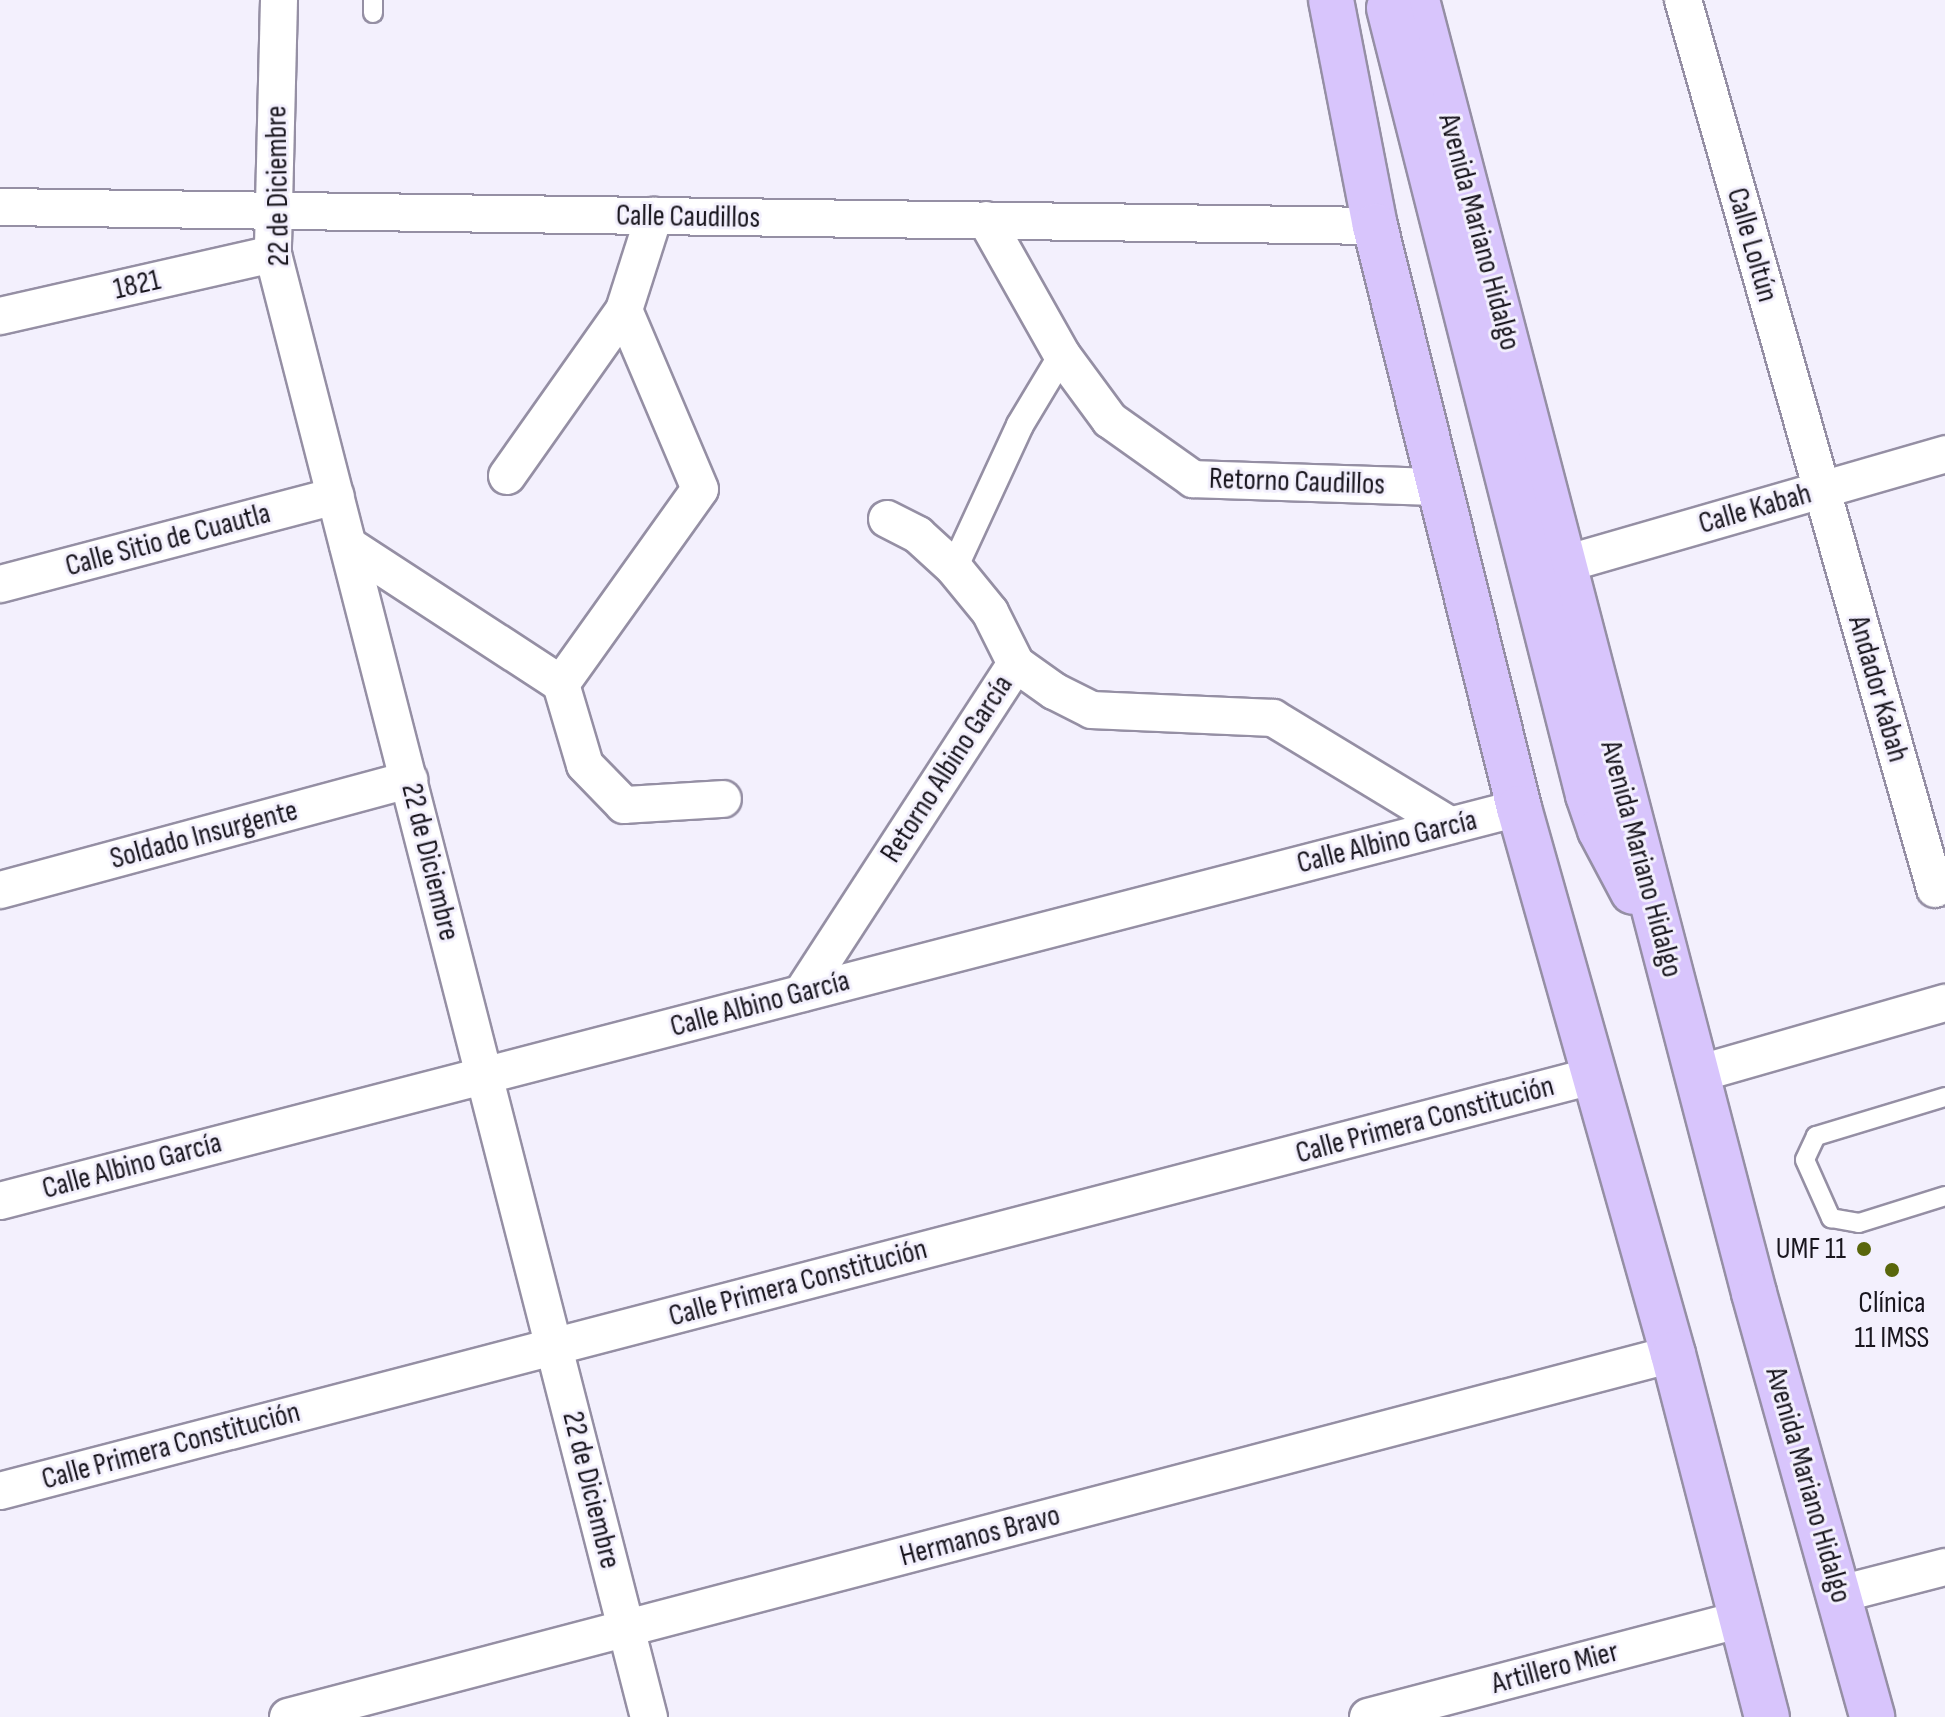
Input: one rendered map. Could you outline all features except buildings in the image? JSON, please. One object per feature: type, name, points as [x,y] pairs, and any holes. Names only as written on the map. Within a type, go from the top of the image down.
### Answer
[{"type":"main road","points":[[1331,0],[1375,226],[1519,808],[1673,1354],[1767,1717]]},
{"type":"main road","points":[[1388,0],[1510,490],[1600,830],[1660,930]]},
{"type":"main road","name":"Avenida Mariano Hidalgo","points":[[1417,0],[1697,1074],[1872,1717]]},
{"type":"street","name":"22 de Diciembre","points":[[279,0],[273,254],[649,1717]]},
{"type":"street","name":"Calle Loltún","points":[[1683,0],[1822,489]]},
{"type":"street","name":"Calle Caudillos","points":[[0,207],[1375,226]]},
{"type":"street","points":[[507,476],[624,310],[654,216]]},
{"type":"street","name":"Retorno Caudillos","points":[[986,220],[1062,355],[1110,420],[1193,479],[1440,487]]},
{"type":"street","name":"1821","points":[[0,316],[273,254]]},
{"type":"street","points":[[561,684],[700,489],[624,310]]},
{"type":"street","points":[[954,568],[1020,425],[1062,355]]},
{"type":"street","name":"Calle Kabah","points":[[1565,564],[1945,454]]},
{"type":"street","name":"Andador Kabah","points":[[1822,489],[1935,889]]},
{"type":"street","name":"Calle Sitio de Cuautla","points":[[0,584],[336,496]]},
{"type":"street","points":[[887,519],[918,535],[954,568],[990,612],[1016,664]]},
{"type":"street","points":[[348,545],[561,684],[585,765],[624,805],[723,799]]},
{"type":"street","name":"Retorno Albino García","points":[[802,993],[1016,664],[1092,710],[1273,718],[1450,825]]},
{"type":"street","name":"Soldado Insurgente","points":[[0,890],[409,780]]},
{"type":"street","name":"Calle Albino García","points":[[0,1201],[1519,808]]},
{"type":"street","points":[[1697,1074],[1945,1003]]},
{"type":"street","name":"Calle Primera Constitución","points":[[0,1491],[1596,1075]]},
{"type":"street","name":"Hermanos Bravo","points":[[288,1717],[1673,1354]]},
{"type":"street","points":[[1840,1594],[1945,1567]]},
{"type":"street","name":"Artillero Mier","points":[[1368,1717],[1742,1619]]},
{"type":"lane","points":[[1945,1097],[1816,1136],[1805,1160],[1831,1218],[1859,1223],[1945,1196]]},
{"type":"place","name":"UMF 11","points":[[1864,1249]]},
{"type":"place","name":"Clínica 11 IMSS","points":[[1892,1270]]}]
